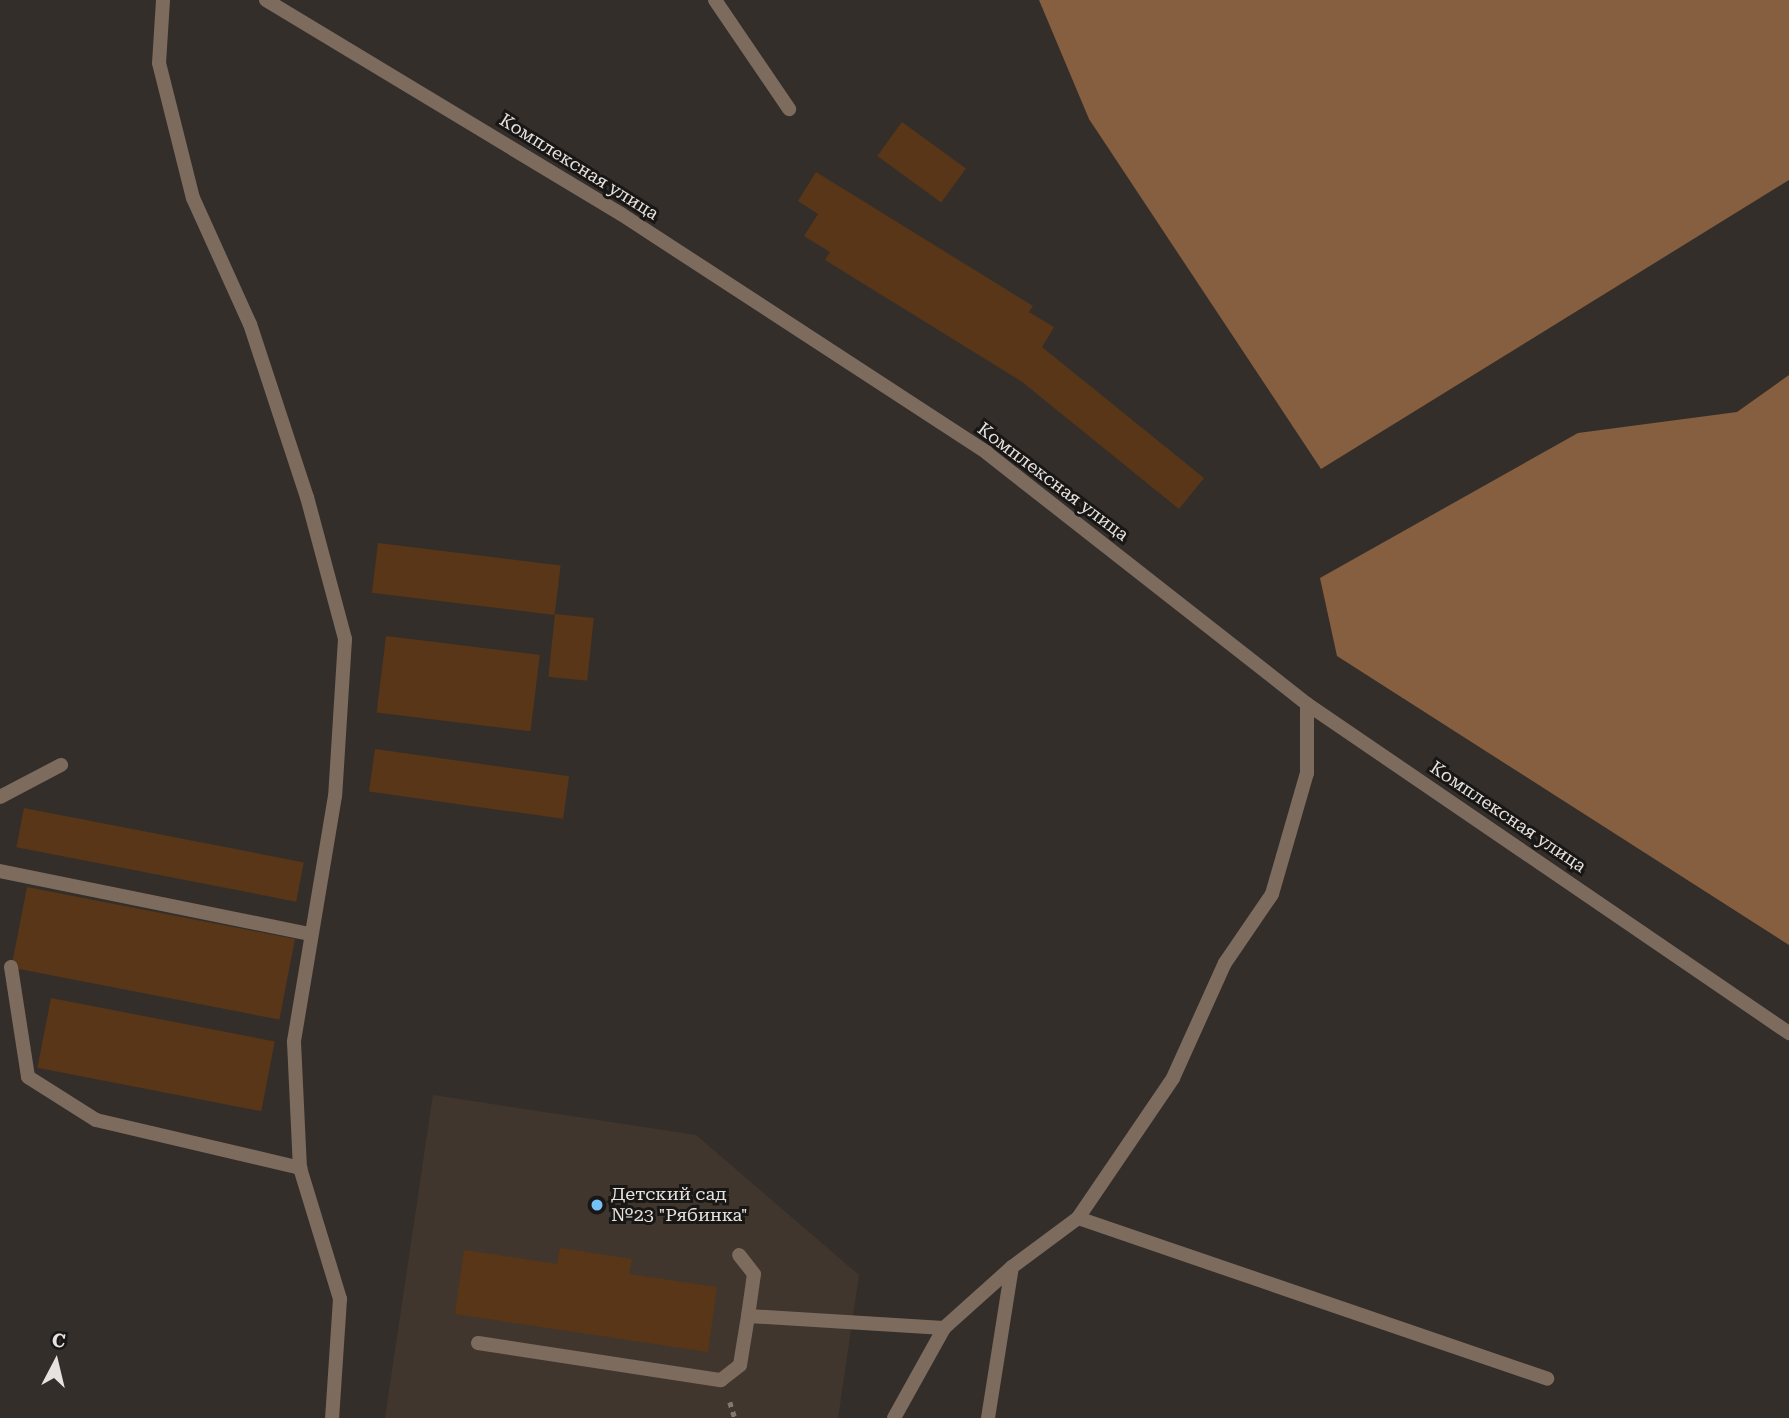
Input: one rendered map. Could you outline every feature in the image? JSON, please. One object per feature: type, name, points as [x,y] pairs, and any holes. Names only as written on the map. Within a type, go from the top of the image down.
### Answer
[{"type":"street","points":[[163,0],[159,63],[193,198],[250,324],[307,496],[345,639],[335,796],[294,1042],[300,1168],[340,1299],[332,1418]]},
{"type":"street","name":"Комплексная улица","points":[[266,0],[621,214],[987,453],[1307,704],[1789,1033]]},
{"type":"street","points":[[715,0],[789,109]]},
{"type":"street","points":[[894,1418],[944,1328],[1012,1267],[1078,1218],[1174,1077],[1225,963],[1272,894],[1307,773],[1307,704]]},
{"type":"street","points":[[0,797],[61,765]]},
{"type":"street","points":[[0,871],[310,934]]},
{"type":"street","points":[[11,967],[27,1076],[96,1120],[300,1168]]},
{"type":"street","points":[[1078,1218],[1547,1379]]},
{"type":"street","points":[[478,1343],[721,1380],[740,1365],[748,1316],[754,1274],[740,1255]]},
{"type":"street","points":[[988,1418],[1012,1267]]},
{"type":"street","points":[[748,1316],[944,1328]]},
{"type":"shaded area","points":[[1039,0],[1789,0],[1789,180],[1321,469],[1089,119]]},
{"type":"shaded area","points":[[1789,375],[1789,945],[1337,656],[1320,578],[1578,433],[1737,412]]},
{"type":"shaded area","name":"Детский сад №23 \"Рябинка\"","points":[[433,1095],[696,1135],[859,1275],[838,1418],[385,1418]]},
{"type":"building","points":[[902,122],[966,168],[941,202],[877,156]]},
{"type":"building","points":[[816,172],[1033,306],[1029,312],[1054,327],[1042,347],[1204,478],[1179,509],[1021,381],[825,260],[830,252],[804,236],[818,214],[798,201]]},
{"type":"building","points":[[378,543],[561,565],[555,615],[372,593]]},
{"type":"building","points":[[555,614],[594,618],[587,681],[548,677]]},
{"type":"building","points":[[386,636],[540,655],[530,731],[377,712]]},
{"type":"building","points":[[375,749],[569,776],[563,819],[369,792]]},
{"type":"building","points":[[24,808],[304,862],[296,902],[16,847]]},
{"type":"building","points":[[27,887],[295,939],[279,1020],[11,967]]},
{"type":"building","points":[[51,998],[275,1042],[261,1111],[37,1068]]},
{"type":"building","points":[[560,1248],[632,1259],[629,1274],[717,1287],[708,1352],[455,1314],[464,1250],[557,1264]]},
{"type":"place","name":"Детский сад №23 \"Рябинка\"","points":[[597,1205]]}]
